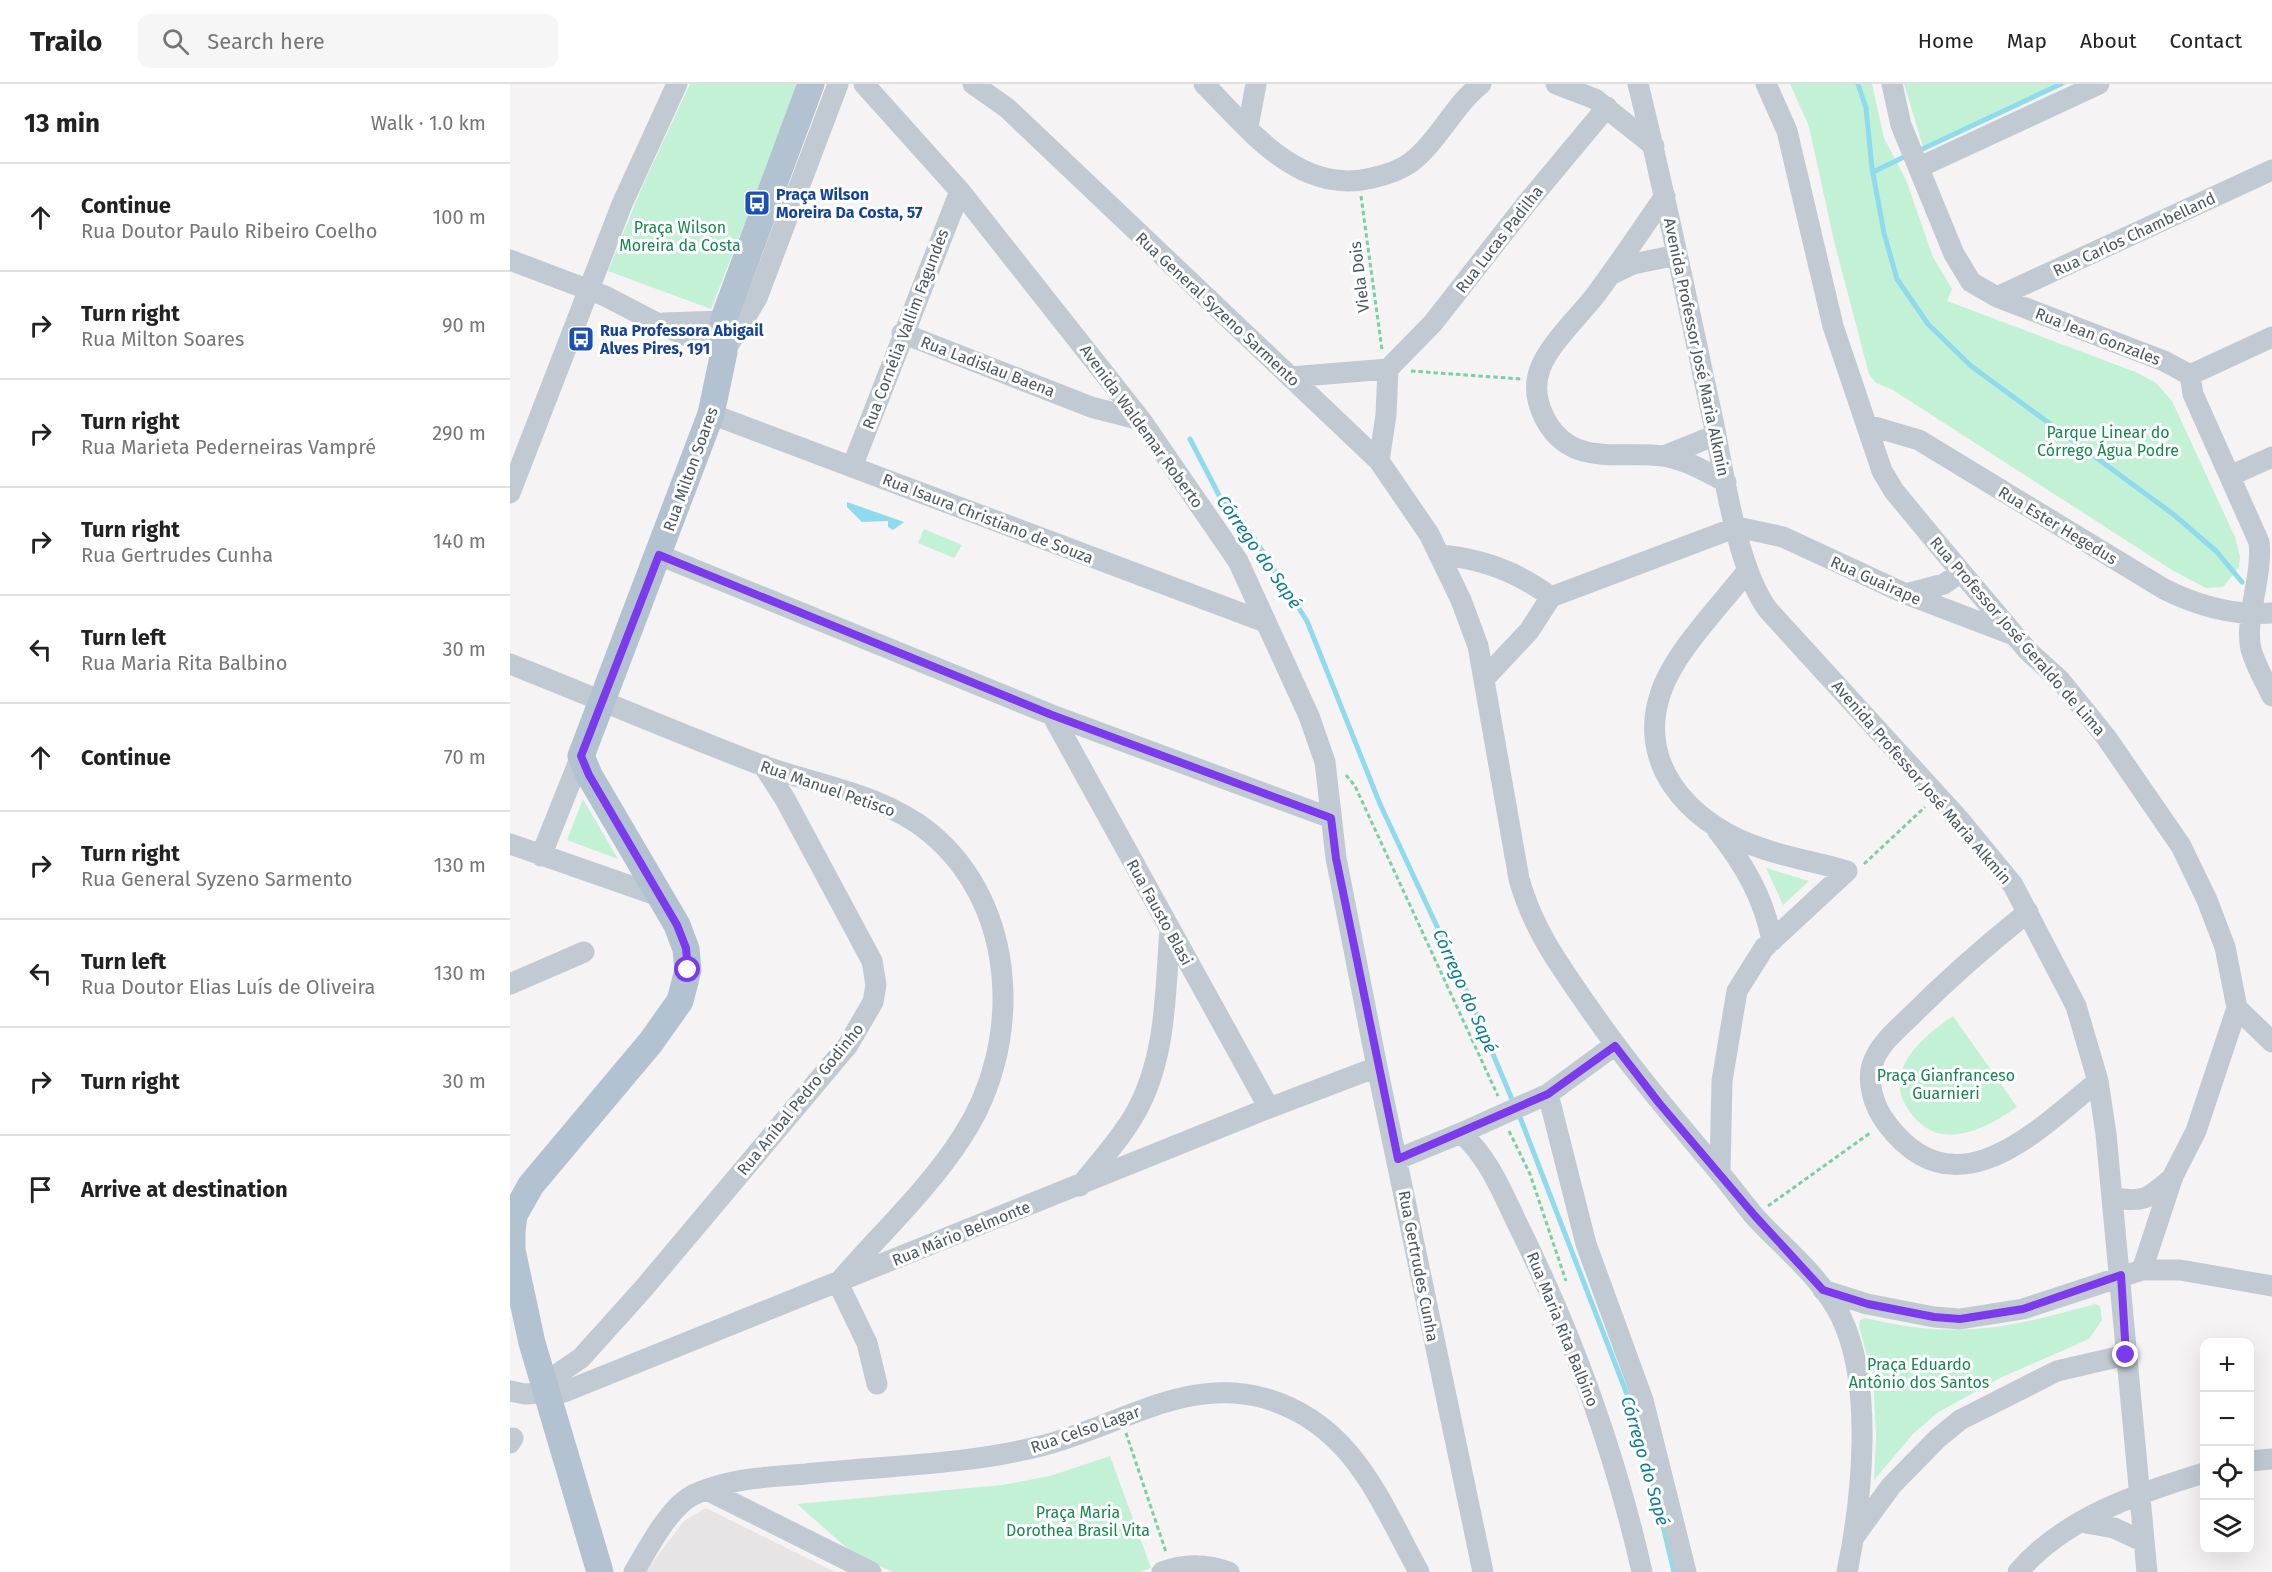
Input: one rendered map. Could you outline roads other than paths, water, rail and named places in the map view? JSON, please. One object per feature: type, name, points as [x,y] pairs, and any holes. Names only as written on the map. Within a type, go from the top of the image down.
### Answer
[{"type":"main road","points":[[724,352],[723,321],[811,84]]},
{"type":"main road","name":"Rua Milton Soares","points":[[581,756],[604,701],[711,414],[724,352]]},
{"type":"main road","points":[[581,756],[589,775],[662,897],[686,948],[688,970],[680,1001],[651,1042],[531,1185],[514,1215],[512,1250],[544,1391],[600,1572]]},
{"type":"street","points":[[510,493],[622,204],[677,84]]},
{"type":"street","name":"Rua Milton Soares","points":[[724,352],[757,298],[838,84]]},
{"type":"street","name":"Avenida Waldemar Roberto","points":[[864,84],[960,191],[1107,374],[1238,561],[1309,716],[1325,762],[1331,818]]},
{"type":"street","name":"Rua General Syzeno Sarmento","points":[[973,84],[1007,108],[1379,461],[1429,534],[1461,600],[1478,646],[1497,764],[1527,908],[1540,936],[1615,1046],[1659,1103],[1755,1216],[1823,1290],[1841,1317],[1851,1343],[1862,1407],[1854,1538],[1847,1572]]},
{"type":"street","points":[[1204,84],[1271,151],[1304,171],[1332,178],[1359,180],[1386,175],[1412,161],[1481,84]]},
{"type":"street","points":[[1248,127],[1256,84]]},
{"type":"street","points":[[1556,84],[1595,99],[1654,146]]},
{"type":"street","name":"Avenida Professor José Maria Alkmin","points":[[1638,84],[1654,146],[1726,482],[1748,570],[1760,598],[1938,796],[2013,885],[2076,1006],[2098,1081],[2121,1275],[2126,1355],[2147,1572]]},
{"type":"street","name":"Rua Professor José Geraldo de Lima","points":[[1766,84],[1787,131],[1833,326],[1882,471],[1894,491],[1961,572],[2015,635],[2060,680],[2106,737],[2181,846],[2207,900],[2225,947],[2236,1008],[2196,1131],[2173,1176],[2142,1270]]},
{"type":"street","name":"Rua Jean Gonzales","points":[[1892,84],[1901,125],[1964,274],[1971,282],[1997,297],[2164,362],[2190,375]]},
{"type":"street","points":[[1915,156],[2099,84]]},
{"type":"street","name":"Rua Lucas Padilha","points":[[1388,369],[1433,323],[1527,203],[1607,107]]},
{"type":"street","name":"Rua Carlos Chambelland","points":[[1997,297],[2272,170]]},
{"type":"street","name":"Rua Cornélia Vallim Fagundes","points":[[852,467],[902,333],[960,191]]},
{"type":"street","points":[[1665,196],[1612,274],[1544,360],[1538,381],[1539,408],[1548,425],[1563,440],[1578,449],[1603,453],[1664,456],[1686,463],[1726,482]]},
{"type":"street","points":[[1612,274],[1634,264],[1677,255]]},
{"type":"street","points":[[510,260],[589,289],[657,323],[724,352]]},
{"type":"street","points":[[657,323],[723,321]]},
{"type":"street","name":"Rua Ladislau Baena","points":[[902,333],[1073,398],[1091,407],[1141,420]]},
{"type":"street","points":[[2272,337],[2190,375],[2193,394],[2259,542],[2263,613],[2251,649],[2272,696]]},
{"type":"street","points":[[1290,377],[1388,369],[1386,416],[1379,461]]},
{"type":"street","name":"Rua Ladislau Baena","points":[[1073,398],[1090,393],[1107,374]]},
{"type":"street","name":"Rua Isaura Christiano de Souza","points":[[711,414],[1265,622]]},
{"type":"street","name":"Rua Ester Hegedus","points":[[1868,425],[1919,440],[2164,590],[2193,603],[2217,609],[2263,613]]},
{"type":"street","points":[[1664,456],[1716,435]]},
{"type":"street","points":[[2230,476],[2272,457]]},
{"type":"street","points":[[1484,679],[1529,631],[1551,597],[1737,527]]},
{"type":"street","name":"Rua Guairape","points":[[1737,527],[1783,537],[1906,594],[2015,635]]},
{"type":"street","points":[[659,555],[1052,715],[1331,818]]},
{"type":"street","points":[[1439,555],[1460,556],[1491,565],[1529,580],[1551,597]]},
{"type":"street","points":[[1720,1173],[1722,1081],[1737,991],[1764,948],[1847,871],[1750,844],[1713,825],[1698,814],[1674,790],[1662,765],[1654,728],[1661,691],[1671,670],[1748,570]]},
{"type":"street","points":[[1906,594],[1937,587],[1961,572]]},
{"type":"street","points":[[1705,623],[1729,608],[1760,598]]},
{"type":"street","name":"Rua Manuel Petisco","points":[[510,664],[763,765],[848,792],[904,815],[929,832],[956,858],[978,893],[993,931],[1000,960],[1004,1013],[999,1054],[976,1113],[962,1138],[932,1176],[838,1283]]},
{"type":"street","name":"Rua Fausto Blasi","points":[[1052,715],[1269,1108]]},
{"type":"street","name":"Rua Milton Soares","points":[[541,856],[581,756]]},
{"type":"street","name":"Rua Aníbal Pedro Godinho","points":[[544,1391],[559,1373],[581,1358],[645,1288],[848,1045],[873,1002],[876,985],[868,951],[785,799],[763,765]]},
{"type":"street","name":"Rua Gertrudes Cunha","points":[[1331,818],[1336,858],[1377,1067],[1398,1159],[1436,1357],[1484,1572]]},
{"type":"street","points":[[1713,825],[1748,872],[1767,914],[1772,941]]},
{"type":"street","points":[[510,844],[662,897]]},
{"type":"street","points":[[2028,912],[1942,984],[1879,1051],[1870,1075],[1872,1093],[1885,1122],[1907,1146],[1921,1156],[1938,1162],[1975,1164],[1993,1159],[2016,1145],[2098,1081]]},
{"type":"street","points":[[1080,1186],[1135,1115],[1155,1071],[1162,1037],[1170,929]]},
{"type":"street","points":[[510,984],[584,952]]},
{"type":"street","points":[[2236,1008],[2272,1042]]},
{"type":"street","points":[[1398,1159],[1541,1097],[1615,1046]]},
{"type":"street","name":"Rua Mário Belmonte","points":[[510,1391],[525,1394],[544,1391],[564,1392],[1269,1108],[1377,1067]]},
{"type":"street","points":[[1541,1097],[1586,1244],[1642,1400],[1686,1572]]},
{"type":"street","name":"Rua Maria Rita Balbino","points":[[1461,1133],[1474,1144],[1492,1171],[1550,1288],[1595,1404],[1631,1524],[1641,1572]]},
{"type":"street","name":"Rua Professor José Geraldo de Lima","points":[[2112,1197],[2141,1200],[2150,1197],[2173,1176]]},
{"type":"street","points":[[1823,1290],[1868,1304],[1934,1317],[1960,1319],[2023,1309],[2142,1270],[2180,1270],[2272,1286]]},
{"type":"street","points":[[838,1283],[867,1344],[877,1384]]},
{"type":"street","points":[[1854,1538],[1891,1486],[1936,1438],[1960,1420],[2057,1371],[2126,1355]]},
{"type":"street","name":"Rua Celso Lagar","points":[[634,1572],[682,1502],[707,1490],[753,1479],[992,1457],[1043,1446],[1122,1419],[1148,1407],[1196,1394],[1244,1394],[1291,1408],[1315,1421],[1354,1456],[1419,1572]]},
{"type":"street","points":[[2254,1461],[2272,1459]]},
{"type":"street","points":[[2018,1572],[2048,1543],[2080,1522],[2140,1494],[2200,1475]]},
{"type":"street","points":[[707,1490],[871,1572]]},
{"type":"street","points":[[2080,1522],[2114,1528],[2144,1542]]},
{"type":"street","points":[[1167,1570],[1191,1565],[1212,1566],[1229,1572]]},
{"type":"water","points":[[847,502],[904,522],[893,530],[888,527],[888,521],[862,522],[847,507]]},
{"type":"waterway","points":[[1858,84],[1866,108],[1872,168],[1884,233],[1897,279],[1928,324],[1971,366],[2173,514],[2216,551],[2242,582]]},
{"type":"waterway","points":[[1916,152],[2061,84]]},
{"type":"waterway","points":[[1873,172],[1908,155]]},
{"type":"waterway","name":"Córrego do Sapé","points":[[1190,439],[1222,501],[1254,538],[1307,621],[1380,804],[1461,978],[1514,1104]]},
{"type":"waterway","name":"Córrego do Sapé","points":[[1518,1112],[1640,1428]]},
{"type":"waterway","name":"Córrego do Sapé","points":[[1646,1455],[1674,1572]]},
{"type":"place","name":"Praça Wilson Moreira Da Costa, 57","points":[[757,203]]},
{"type":"place","name":"Rua Professora Abigail Alves Pires, 191","points":[[581,339]]},
{"type":"park label","name":"Praça Wilson Moreira da Costa","points":[[680,236]]},
{"type":"park label","name":"Parque Linear do Córrego Água Podre","points":[[2108,441]]},
{"type":"park label","name":"Praça Gianfranceso Guarnieri","points":[[1946,1084]]},
{"type":"park label","name":"Praça Eduardo Antônio dos Santos","points":[[1919,1373]]},
{"type":"park label","name":"Praça Maria Dorothea Brasil Vita","points":[[1078,1521]]}]
